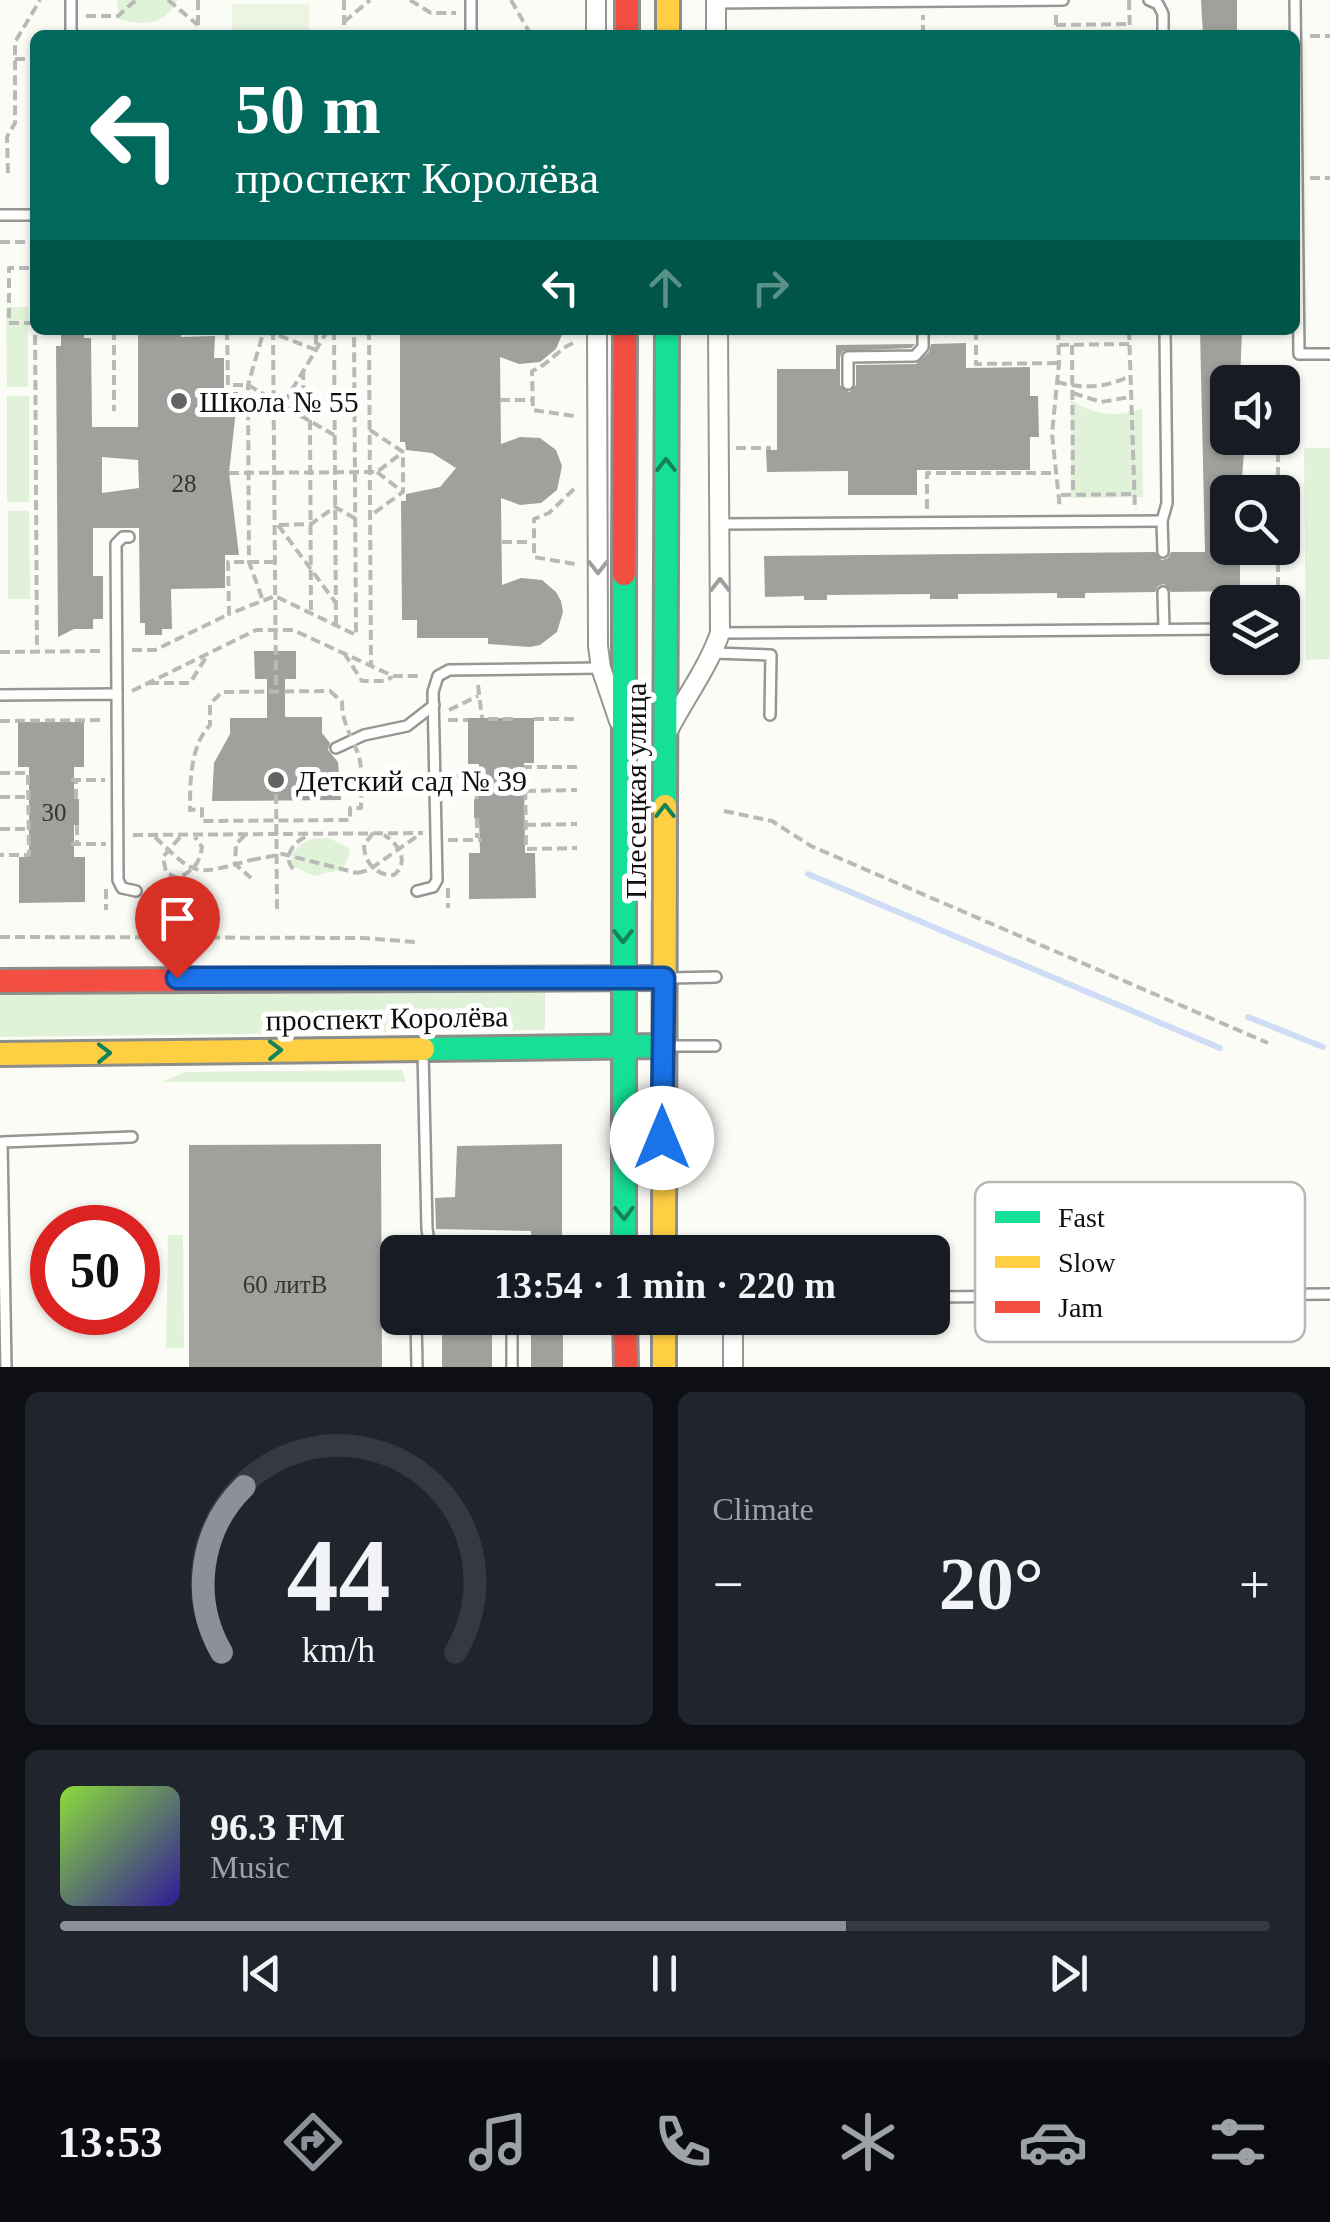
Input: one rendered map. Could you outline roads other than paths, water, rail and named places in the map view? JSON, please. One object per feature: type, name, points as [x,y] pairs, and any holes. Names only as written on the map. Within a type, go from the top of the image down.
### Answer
[{"type":"main road","points":[[627,0],[627,30]]},
{"type":"main road","points":[[668,0],[668,30]]},
{"type":"main road","name":"Плесецкая улица","points":[[624,1235],[625,335]]},
{"type":"main road","name":"Плесецкая улица","points":[[666,335],[667,1235]]},
{"type":"main road","name":"проспект Королёва","points":[[0,981],[664,978]]},
{"type":"main road","name":"проспект Королёва","points":[[0,1054],[664,1046]]},
{"type":"main road","points":[[625,1335],[625,1364]]},
{"type":"main road","points":[[664,1335],[664,1367]]},
{"type":"street","points":[[596,0],[596,30]]},
{"type":"street","points":[[716,2],[716,30]]},
{"type":"street","points":[[597,335],[598,646],[601,668],[624,733]]},
{"type":"street","points":[[665,738],[713,653],[720,633],[718,335]]},
{"type":"street","points":[[733,1335],[734,1367]]},
{"type":"lane","points":[[71,0],[71,30]]},
{"type":"lane","points":[[470,0],[471,30]]},
{"type":"lane","points":[[716,2],[1059,0]]},
{"type":"lane","points":[[1149,0],[1158,4],[1163,30]]},
{"type":"lane","points":[[1296,0],[1296,30]]},
{"type":"lane","points":[[0,215],[30,215]]},
{"type":"lane","points":[[848,384],[848,357],[915,356],[923,347],[923,335]]},
{"type":"lane","points":[[1163,552],[1162,521],[1167,504],[1166,335]]},
{"type":"lane","points":[[1299,335],[1299,354],[1330,354]]},
{"type":"lane","points":[[720,524],[1162,521]]},
{"type":"lane","points":[[129,537],[116,544],[118,880],[122,888],[136,892]]},
{"type":"lane","points":[[1164,592],[1164,629]]},
{"type":"lane","points":[[720,633],[1210,629]]},
{"type":"lane","points":[[713,653],[771,655],[770,715]]},
{"type":"lane","points":[[417,891],[433,887],[437,880],[436,833],[444,721],[434,705],[438,676],[449,670],[601,668]]},
{"type":"lane","points":[[0,694],[118,694]]},
{"type":"lane","points":[[336,748],[364,735],[407,726],[434,705]]},
{"type":"lane","name":"проспект Королёва","points":[[664,978],[716,977]]},
{"type":"lane","name":"проспект Королёва","points":[[664,1046],[715,1046]]},
{"type":"lane","points":[[423,1048],[428,1235]]},
{"type":"lane","points":[[6,1367],[2,1142],[132,1137]]},
{"type":"lane","points":[[1305,1294],[1330,1294]]},
{"type":"lane","points":[[950,1298],[975,1298]]},
{"type":"lane","points":[[416,1335],[417,1367]]},
{"type":"lane","points":[[512,1335],[512,1367]]},
{"type":"waterway","points":[[808,874],[1220,1048]]},
{"type":"waterway","points":[[1248,1017],[1323,1047]]},
{"type":"place","name":"Школа № 55","points":[[179,401]]},
{"type":"place","name":"Детский сад № 39","points":[[276,780]]}]
